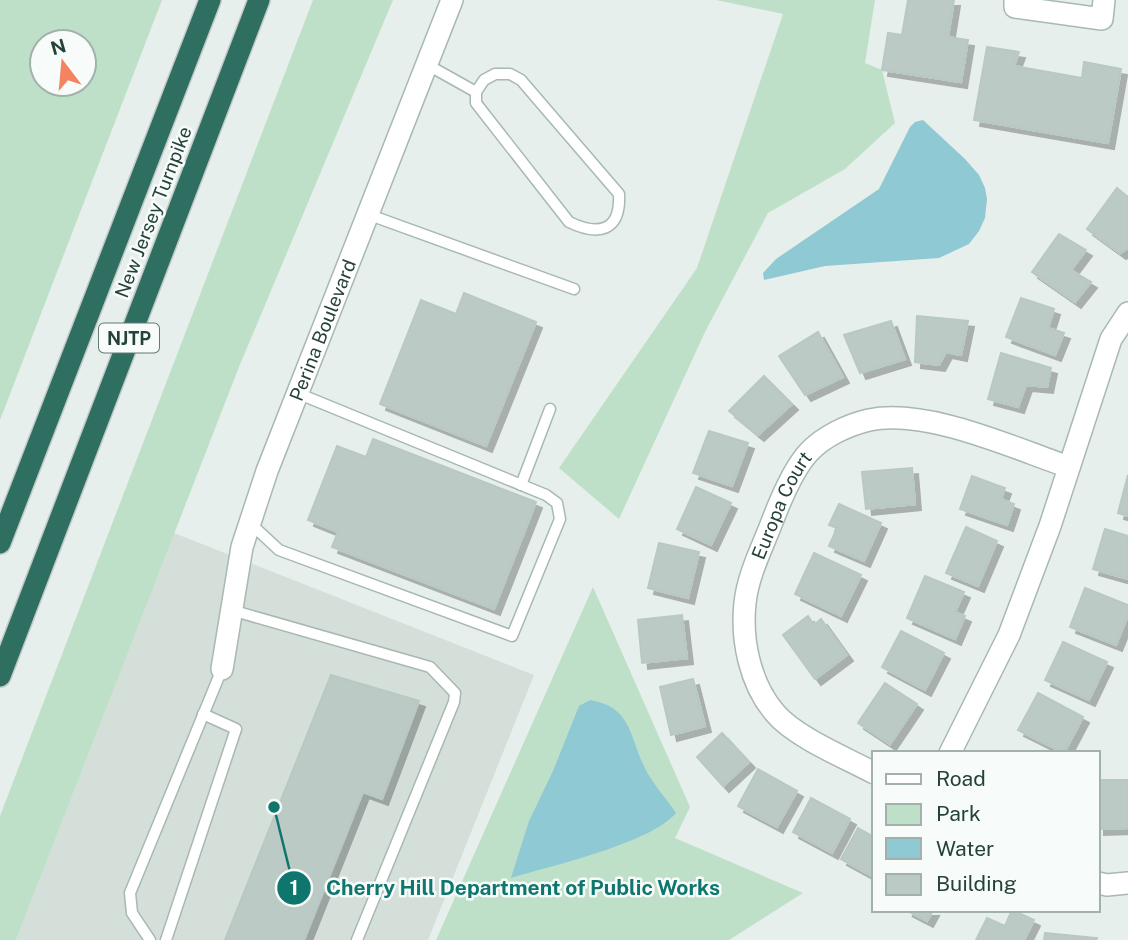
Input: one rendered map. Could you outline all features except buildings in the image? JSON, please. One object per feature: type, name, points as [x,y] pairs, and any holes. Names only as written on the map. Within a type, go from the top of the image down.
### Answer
[{"type":"highway","name":"New Jersey Turnpike","points":[[0,543],[209,0]]},
{"type":"highway","name":"New Jersey Turnpike","points":[[0,676],[259,0]]},
{"type":"street","name":"Perina Boulevard","points":[[222,669],[242,547],[267,471],[452,0]]},
{"type":"street","points":[[1016,0],[1015,7],[1102,19],[1104,0]]},
{"type":"street","points":[[951,751],[1009,635],[1050,526],[1111,340],[1128,313]]},
{"type":"street","name":"Europa Court","points":[[872,772],[804,736],[775,714],[760,691],[750,664],[745,638],[745,602],[780,499],[808,452],[831,434],[869,420],[900,418],[945,425],[1069,467]]},
{"type":"street","points":[[1100,883],[1128,883]]},
{"type":"lane","points":[[426,64],[476,92]]},
{"type":"lane","points":[[495,74],[510,74],[521,80],[619,194],[620,208],[614,221],[603,229],[588,231],[569,222],[477,103],[476,92],[484,80],[495,74]]},
{"type":"lane","points":[[367,214],[574,289]]},
{"type":"lane","points":[[250,523],[279,550],[512,636],[560,519],[557,503],[546,495],[297,393]]},
{"type":"lane","points":[[521,485],[550,409]]},
{"type":"lane","points":[[231,610],[430,667],[455,693],[454,702],[357,940]]},
{"type":"lane","points":[[150,940],[132,913],[130,893],[222,669]]},
{"type":"lane","points":[[166,940],[236,729],[203,714]]},
{"type":"shaded area","points":[[174,533],[534,675],[428,940],[16,940]]},
{"type":"green space","points":[[0,0],[162,0],[0,420]]},
{"type":"green space","points":[[313,0],[393,0],[239,367],[16,940],[0,940],[0,816]]},
{"type":"green space","points":[[716,0],[875,0],[865,63],[882,70],[895,123],[845,169],[768,213],[705,332],[619,519],[559,468],[697,268],[783,14]]},
{"type":"green space","points":[[593,587],[690,807],[675,838],[803,893],[729,940],[436,940]]},
{"type":"water","points":[[923,120],[965,159],[979,175],[985,188],[985,218],[969,244],[939,258],[825,266],[764,280],[763,273],[776,259],[879,189],[910,127]]},
{"type":"water","points":[[590,700],[604,704],[623,717],[647,772],[676,813],[663,824],[623,844],[511,878],[529,821],[579,706]]},
{"type":"place","name":"Cherry Hill Department of Public Works","points":[[274,807]]}]
